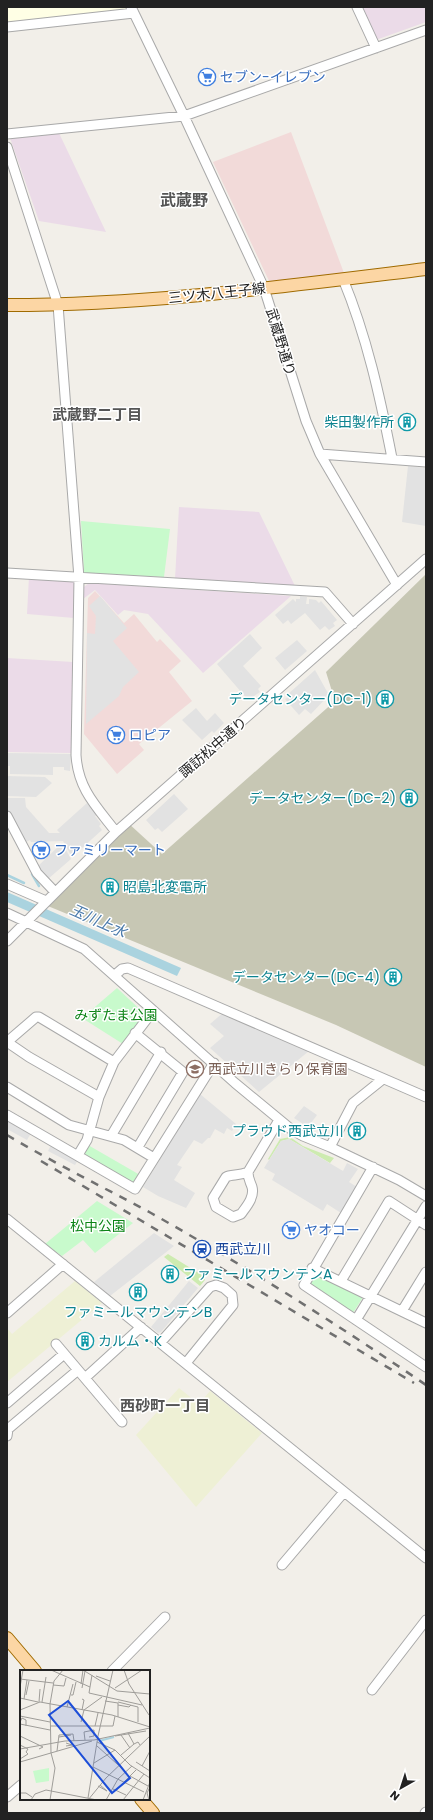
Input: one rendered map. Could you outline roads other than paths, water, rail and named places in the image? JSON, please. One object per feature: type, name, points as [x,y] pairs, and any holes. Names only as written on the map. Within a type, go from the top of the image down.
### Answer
[{"type":"main road","name":"三ツ木八王子線","points":[[7,305],[58,305],[171,298],[426,269]]},
{"type":"main road","points":[[7,1638],[34,1670]]},
{"type":"main road","points":[[142,1800],[153,1813]]},
{"type":"street","points":[[357,7],[376,48]]},
{"type":"street","points":[[7,27],[132,10]]},
{"type":"street","name":"武蔵野通り","points":[[132,10],[184,116],[264,288],[306,421],[320,454],[397,585]]},
{"type":"street","points":[[7,134],[184,116],[426,30]]},
{"type":"street","points":[[7,147],[58,305],[79,578],[76,765],[84,790],[116,832]]},
{"type":"street","points":[[343,279],[358,316],[379,392],[392,458]]},
{"type":"street","points":[[320,454],[392,458],[426,462]]},
{"type":"street","name":"諏訪松中通り","points":[[7,941],[116,832],[426,559]]},
{"type":"street","points":[[7,573],[324,592],[353,624]]},
{"type":"street","points":[[7,816],[36,873],[55,892]]},
{"type":"street","points":[[7,884],[44,904]]},
{"type":"street","points":[[7,913],[30,918],[84,949],[279,1120],[303,1136],[373,1167],[426,1196]]},
{"type":"street","points":[[115,975],[122,969],[128,968],[426,1097]]},
{"type":"street","points":[[78,1155],[87,1140],[99,1097],[114,1062],[153,1011]]},
{"type":"street","points":[[99,1097],[29,1057],[7,1042],[36,1017],[39,1017],[114,1062]]},
{"type":"street","points":[[135,1033],[161,1052],[183,1072],[138,1147]]},
{"type":"street","points":[[111,1136],[161,1052]]},
{"type":"street","points":[[7,1115],[136,1189],[214,1063]]},
{"type":"street","points":[[330,1147],[354,1103],[383,1079]]},
{"type":"street","points":[[7,1087],[69,1125],[124,1140],[138,1147],[154,1158]]},
{"type":"street","points":[[246,1176],[279,1120]]},
{"type":"street","points":[[373,1167],[312,1268],[304,1285],[426,1367]]},
{"type":"street","points":[[229,1175],[246,1176],[253,1191],[252,1197],[241,1214],[233,1217],[216,1207],[213,1198],[226,1177],[229,1175]]},
{"type":"street","points":[[341,1281],[389,1201],[426,1225]]},
{"type":"street","points":[[356,1320],[426,1206]]},
{"type":"street","points":[[7,1219],[426,1558]]},
{"type":"street","points":[[7,1300],[10,1310],[63,1264]]},
{"type":"street","points":[[312,1268],[426,1323]]},
{"type":"street","points":[[402,1311],[426,1272]]},
{"type":"street","points":[[160,1342],[210,1287],[216,1285],[224,1288],[232,1295],[233,1305],[186,1363]]},
{"type":"street","points":[[85,1378],[141,1327]]},
{"type":"street","points":[[56,1344],[122,1422]]},
{"type":"street","points":[[7,1403],[64,1354]]},
{"type":"street","points":[[7,1436],[8,1429],[78,1370]]},
{"type":"street","points":[[282,1565],[344,1492]]},
{"type":"street","points":[[113,1670],[165,1617]]},
{"type":"street","points":[[372,1690],[426,1620]]},
{"type":"street","points":[[7,1797],[20,1786]]},
{"type":"water","points":[[7,892],[181,968],[177,976],[7,902]]},
{"type":"waterway","points":[[32,874],[39,886]]},
{"type":"waterway","points":[[7,875],[24,883]]},
{"type":"railway","points":[[7,1135],[151,1213],[221,1254],[325,1318],[426,1385]]},
{"type":"railway","points":[[41,1161],[414,1383]]},
{"type":"place","name":"セブン-イレブン","points":[[207,77]]},
{"type":"place","name":"柴田製作所","points":[[407,422]]},
{"type":"place","name":"データセンター(DC-1)","points":[[385,699]]},
{"type":"place","name":"ロピア","points":[[116,735]]},
{"type":"place","name":"データセンター(DC-2)","points":[[409,798]]},
{"type":"place","name":"ファミリーマート","points":[[41,850]]},
{"type":"place","name":"昭島北変電所","points":[[110,887]]},
{"type":"place","name":"データセンター(DC-4)","points":[[393,977]]},
{"type":"place","name":"西武立川きらり保育園","points":[[195,1069]]},
{"type":"place","name":"プラウド西武立川","points":[[357,1131]]},
{"type":"place","name":"ヤオコー","points":[[291,1230]]},
{"type":"place","name":"西武立川","points":[[202,1249]]},
{"type":"place","name":"ファミールマウンテンA","points":[[170,1274]]},
{"type":"place","name":"ファミールマウンテンB","points":[[138,1292]]},
{"type":"place","name":"カルム・K","points":[[85,1341]]},
{"type":"district","name":"武蔵野","points":[[184,200]]},
{"type":"district","name":"武蔵野二丁目","points":[[97,415]]},
{"type":"district","name":"西砂町一丁目","points":[[165,1406]]},
{"type":"water label","name":"玉川上水","points":[[98,921]]},
{"type":"park label","name":"みずたま公園","points":[[116,1015]]},
{"type":"park label","name":"松中公園","points":[[98,1226]]}]
